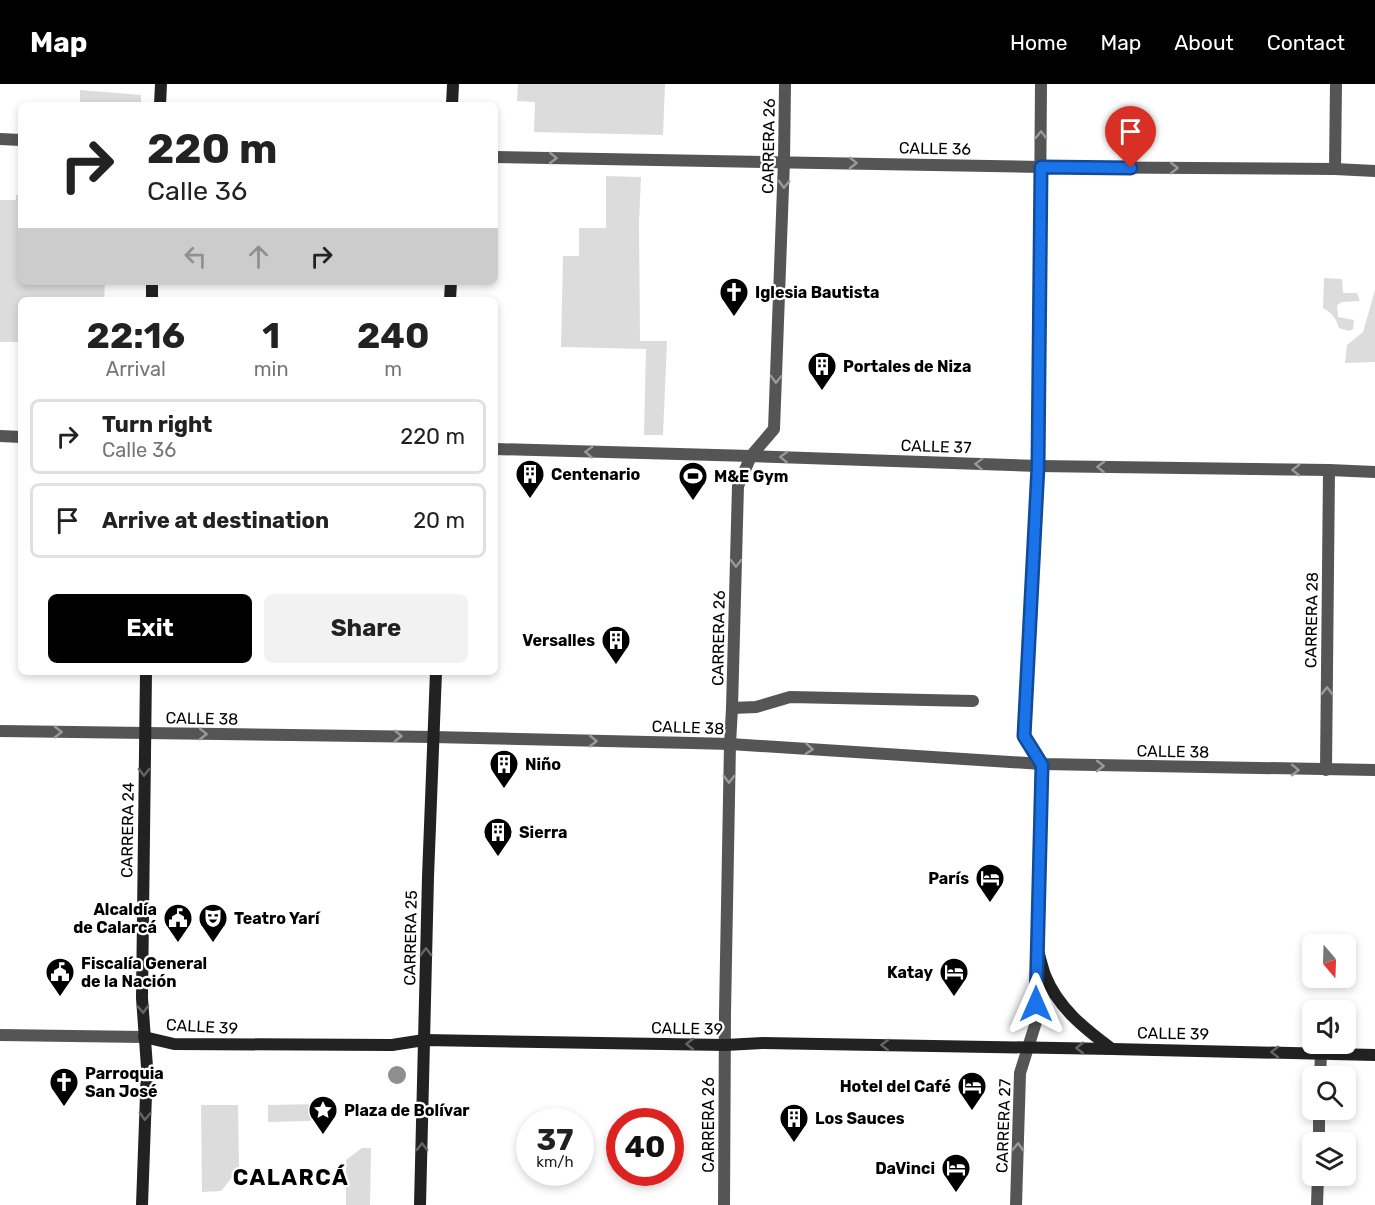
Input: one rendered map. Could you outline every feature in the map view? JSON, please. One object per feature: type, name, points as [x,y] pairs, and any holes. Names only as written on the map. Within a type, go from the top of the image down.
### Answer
[{"type":"main road","points":[[160,102],[161,84]]},
{"type":"main road","points":[[452,102],[453,84]]},
{"type":"main road","name":"CARRERA 24","points":[[142,1205],[147,1067],[142,998],[146,675]]},
{"type":"main road","name":"CARRERA 25","points":[[420,1205],[428,877],[436,675]]},
{"type":"main road","points":[[1036,948],[1054,994],[1065,1009],[1086,1030],[1112,1049]]},
{"type":"main road","name":"CALLE 39","points":[[144,1037],[174,1044],[392,1045],[424,1040],[725,1045],[763,1043],[1302,1053]]},
{"type":"main road","name":"CALLE 39","points":[[1348,1054],[1375,1055]]},
{"type":"street","name":"CARRERA 26","points":[[724,1205],[730,744],[738,486],[751,456],[774,429],[785,84]]},
{"type":"street","points":[[1041,84],[1038,466],[1024,736],[1042,765]]},
{"type":"street","points":[[1335,169],[1336,84]]},
{"type":"street","points":[[0,139],[18,140]]},
{"type":"street","name":"CALLE 36","points":[[498,157],[1375,171]]},
{"type":"street","points":[[0,436],[18,437]]},
{"type":"street","name":"CALLE 37","points":[[498,449],[1038,466],[1375,472]]},
{"type":"street","name":"CARRERA 28","points":[[1326,770],[1329,470]]},
{"type":"street","points":[[732,708],[756,707],[790,697],[973,701]]},
{"type":"street","name":"CALLE 38","points":[[0,731],[730,744],[1042,765],[1375,770]]},
{"type":"street","name":"CARRERA 27","points":[[1017,1205],[1020,1073],[1036,1022],[1042,765]]},
{"type":"street","name":"CALLE 39","points":[[0,1035],[144,1037]]},
{"type":"street","points":[[1317,1205],[1318,1186]]},
{"type":"shaded area","points":[[518,84],[665,84],[663,135],[534,132],[535,102],[517,101]]},
{"type":"shaded area","points":[[80,90],[141,95],[141,102],[80,102]]},
{"type":"shaded area","points":[[606,176],[641,177],[640,341],[667,341],[663,435],[644,435],[646,349],[561,347],[563,256],[579,256],[579,228],[606,228]]},
{"type":"shaded area","points":[[16,195],[18,195],[18,285],[105,285],[104,297],[18,297],[18,342],[0,342],[0,200],[16,200]]},
{"type":"shaded area","points":[[1324,278],[1342,279],[1343,293],[1357,293],[1360,301],[1342,302],[1337,305],[1338,317],[1354,320],[1353,329],[1349,331],[1339,328],[1333,316],[1323,308]]},
{"type":"shaded area","points":[[1375,290],[1375,362],[1345,363],[1347,345],[1363,332]]},
{"type":"shaded area","points":[[318,1104],[318,1113],[310,1121],[268,1122],[268,1105]]},
{"type":"shaded area","points":[[201,1105],[238,1105],[239,1169],[221,1191],[202,1192]]},
{"type":"shaded area","points":[[362,1148],[371,1148],[370,1205],[346,1205],[346,1160]]},
{"type":"place","name":"Iglesia Bautista","points":[[734,318]]},
{"type":"place","name":"Portales de Niza","points":[[822,392]]},
{"type":"place","name":"Centenario","points":[[530,500]]},
{"type":"place","name":"M&E Gym","points":[[693,502]]},
{"type":"place","name":"Versalles","points":[[616,666]]},
{"type":"place","name":"Niño","points":[[504,790]]},
{"type":"place","name":"Sierra","points":[[498,858]]},
{"type":"place","name":"París","points":[[990,904]]},
{"type":"place","name":"Alcaldía de Calarcá","points":[[178,944]]},
{"type":"place","name":"Teatro Yarí","points":[[213,944]]},
{"type":"place","name":"Fiscalía General de la Nación","points":[[60,998]]},
{"type":"place","name":"Katay","points":[[954,998]]},
{"type":"place","name":"Parroquia San José","points":[[64,1108]]},
{"type":"place","name":"Hotel del Café","points":[[972,1112]]},
{"type":"place","name":"Plaza de Bolívar","points":[[323,1136]]},
{"type":"place","name":"Los Sauces","points":[[794,1144]]},
{"type":"place","name":"DaVinci","points":[[956,1194]]},
{"type":"district","name":"CALARCÁ","points":[[291,1177]]},
{"type":"route","points":[[1036,1004],[1042,765],[1024,736],[1038,466],[1041,167],[1131,168]]}]
